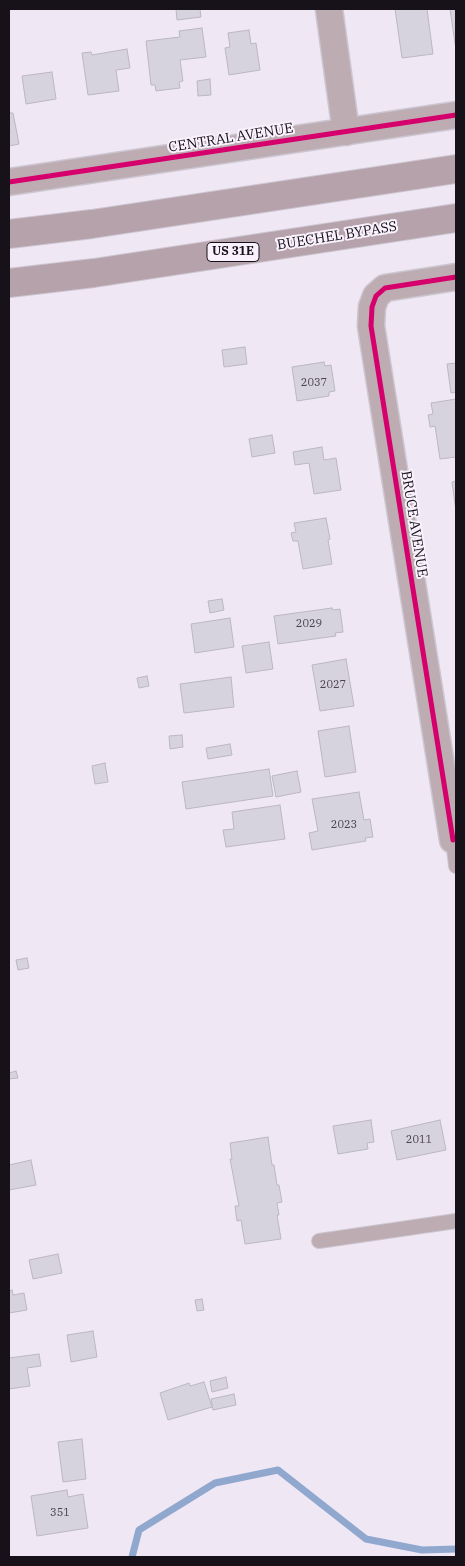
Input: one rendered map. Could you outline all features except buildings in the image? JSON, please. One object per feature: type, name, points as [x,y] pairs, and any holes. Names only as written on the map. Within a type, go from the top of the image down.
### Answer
[{"type":"main road","points":[[9,234],[92,224],[456,169]]},
{"type":"main road","name":"BUECHEL BYPASS","points":[[9,283],[103,271],[456,218]]},
{"type":"street","points":[[330,9],[346,132]]},
{"type":"street","name":"CENTRAL AVENUE","points":[[9,182],[456,115]]},
{"type":"street","name":"BRUCE AVENUE","points":[[452,840],[371,326],[372,307],[376,296],[385,288],[456,277]]},
{"type":"lane","points":[[452,840],[456,866]]},
{"type":"lane","points":[[320,1241],[456,1221]]},
{"type":"waterway","points":[[132,1557],[139,1530],[215,1483],[278,1470],[366,1539],[422,1550],[456,1549]]},
{"type":"cycle path","points":[[9,182],[456,115]]},
{"type":"cycle path","points":[[453,840],[371,326],[372,307],[376,296],[385,288],[456,277]]}]
